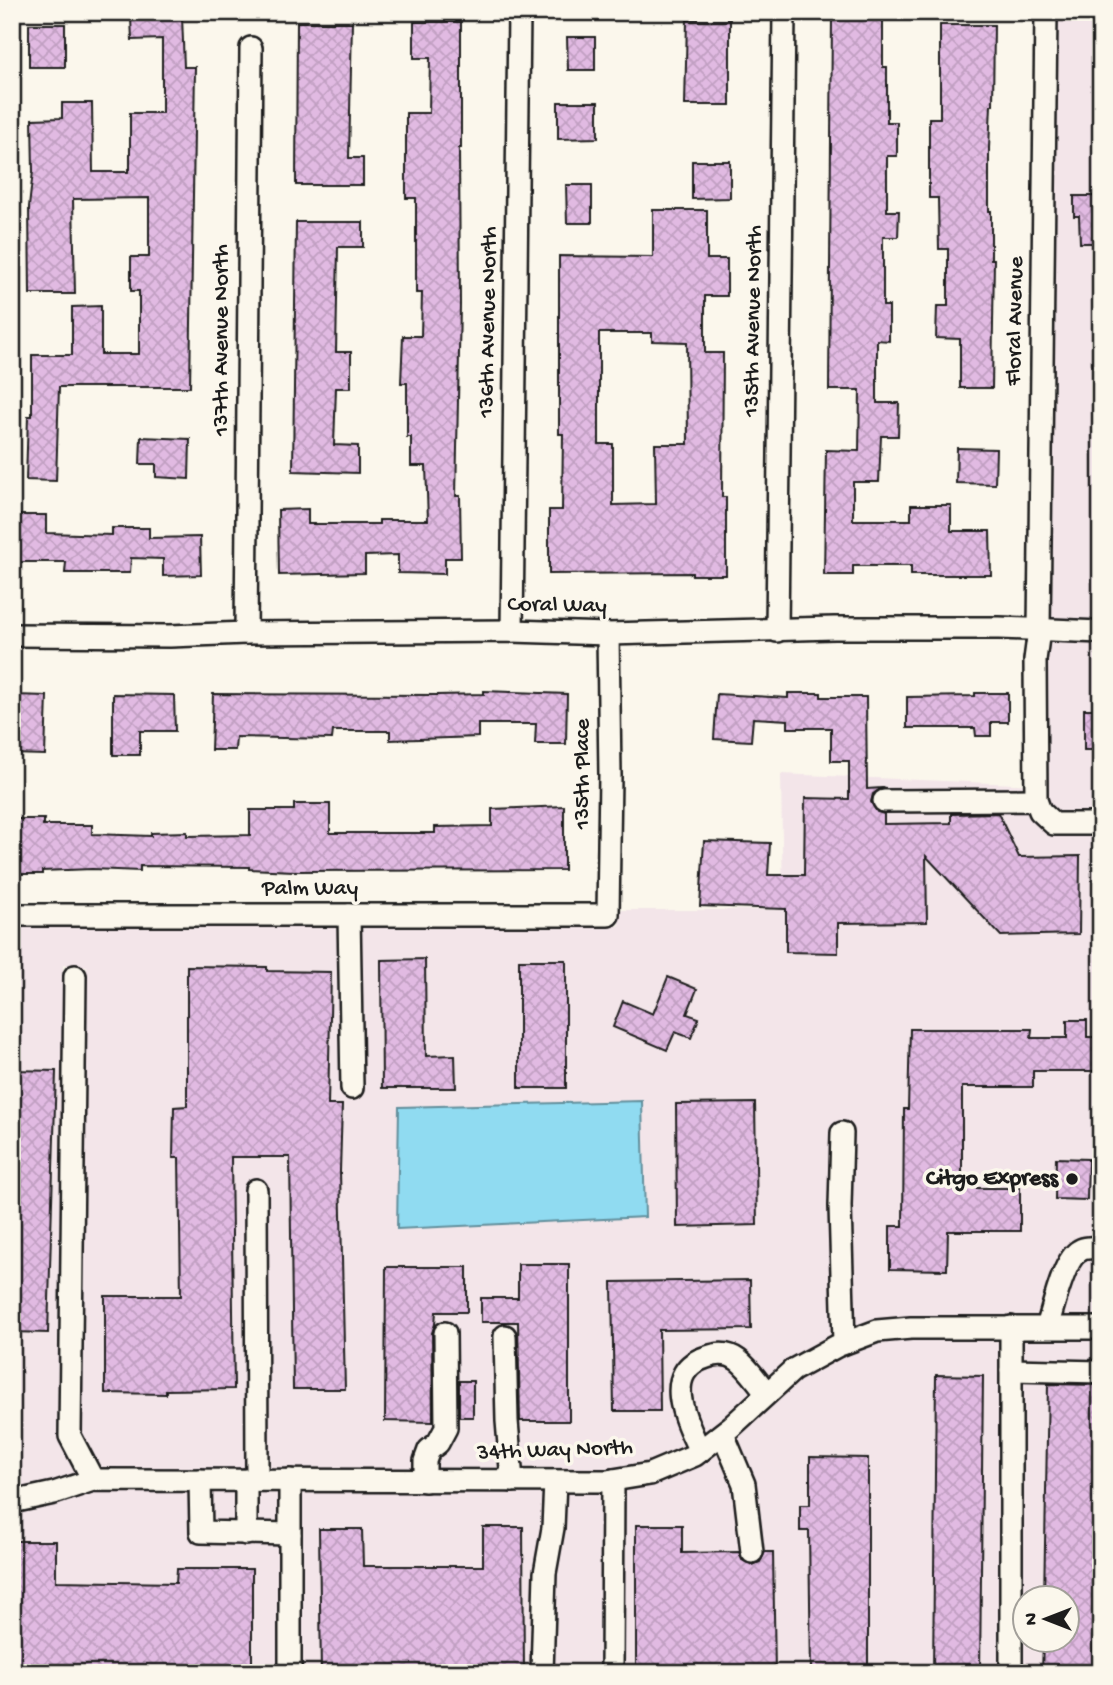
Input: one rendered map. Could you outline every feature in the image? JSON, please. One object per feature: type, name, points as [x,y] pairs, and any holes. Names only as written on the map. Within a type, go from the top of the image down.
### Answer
[{"type":"street","name":"136th Avenue North","points":[[512,631],[519,12]]},
{"type":"street","name":"135th Avenue North","points":[[777,631],[784,12]]},
{"type":"street","name":"Floral Avenue","points":[[1036,800],[1035,660],[1040,630],[1046,12]]},
{"type":"street","name":"137th Avenue North","points":[[246,633],[250,48]]},
{"type":"street","name":"Coral Way","points":[[12,635],[170,636],[512,631],[608,634],[834,628],[1101,632]]},
{"type":"street","name":"135th Place","points":[[608,634],[608,915]]},
{"type":"street","points":[[884,801],[1036,800],[1040,811],[1054,824],[1101,824]]},
{"type":"street","name":"Palm Way","points":[[12,915],[608,915]]},
{"type":"street","points":[[349,915],[352,1088]]},
{"type":"street","points":[[75,976],[69,1436],[93,1480]]},
{"type":"street","points":[[842,1133],[840,1206],[844,1343]]},
{"type":"street","points":[[246,1534],[252,1480],[256,1190]]},
{"type":"street","points":[[1047,1328],[1064,1273],[1073,1256],[1080,1250],[1101,1247]]},
{"type":"street","points":[[1011,1673],[1012,1327]]},
{"type":"street","name":"34th Way North","points":[[12,1502],[54,1493],[93,1480],[613,1480],[650,1474],[700,1451],[723,1434],[793,1370],[844,1343],[877,1331],[911,1328],[1101,1328]]},
{"type":"street","points":[[425,1481],[425,1461],[429,1450],[438,1444],[446,1428],[445,1333]]},
{"type":"street","points":[[505,1336],[507,1421],[512,1481]]},
{"type":"street","points":[[700,1451],[684,1417],[681,1402],[681,1386],[685,1372],[693,1363],[705,1357],[729,1355],[740,1361],[767,1394]]},
{"type":"street","points":[[1012,1370],[1101,1372]]},
{"type":"street","points":[[723,1434],[744,1484],[752,1552]]},
{"type":"street","points":[[200,1480],[201,1532],[290,1534]]},
{"type":"street","points":[[290,1480],[290,1673]]},
{"type":"street","points":[[612,1673],[613,1480]]},
{"type":"street","points":[[542,1673],[545,1573],[553,1528],[555,1481]]},
{"type":"shaded area","points":[[1058,12],[1101,12],[1101,622],[1052,620]]},
{"type":"shaded area","points":[[1036,640],[1101,643],[1101,1317],[910,1317],[872,1321],[831,1337],[787,1360],[724,1419],[688,1446],[646,1463],[606,1470],[101,1469],[82,1433],[87,966],[63,965],[57,1435],[88,1494],[96,1491],[609,1491],[655,1484],[700,1464],[741,1434],[801,1378],[843,1355],[880,1342],[911,1338],[1101,1339],[1101,1673],[12,1673],[12,926],[619,926],[620,910],[783,910],[781,774],[1037,785]]},
{"type":"water","points":[[642,1101],[645,1217],[397,1229],[399,1107]]},
{"type":"building","points":[[182,16],[184,67],[195,67],[190,387],[59,387],[56,481],[26,480],[28,416],[32,416],[32,355],[72,355],[72,307],[101,306],[101,354],[139,354],[139,291],[131,291],[131,257],[149,257],[149,198],[73,199],[75,294],[30,294],[32,119],[62,118],[62,103],[92,103],[93,172],[128,172],[130,113],[162,113],[162,39],[132,40],[131,17]]},
{"type":"building","points":[[832,17],[883,17],[887,122],[897,122],[897,156],[887,156],[887,211],[899,211],[898,237],[883,237],[883,306],[889,306],[889,341],[877,340],[877,403],[899,403],[898,436],[881,436],[879,482],[853,482],[853,520],[911,520],[911,505],[951,505],[951,531],[990,531],[991,575],[911,575],[911,566],[853,566],[853,575],[824,575],[826,450],[859,451],[860,390],[829,390]]},
{"type":"building","points":[[687,20],[730,20],[730,105],[685,105]]},
{"type":"building","points":[[297,22],[352,22],[349,158],[363,158],[363,185],[296,185]]},
{"type":"building","points":[[414,22],[461,22],[456,496],[460,496],[461,558],[445,558],[445,574],[398,573],[398,555],[365,556],[365,573],[279,575],[278,510],[308,509],[308,524],[379,524],[379,520],[428,520],[426,466],[411,466],[411,437],[407,437],[407,383],[401,383],[403,336],[421,336],[422,293],[416,293],[416,198],[406,198],[406,113],[429,113],[430,58],[414,58]]},
{"type":"building","points":[[29,24],[65,24],[65,67],[29,67]]},
{"type":"building","points":[[940,25],[994,25],[993,105],[989,148],[991,259],[994,259],[992,388],[960,388],[960,339],[936,338],[937,306],[948,306],[948,249],[939,249],[938,198],[929,198],[929,118],[940,118]]},
{"type":"building","points":[[567,37],[595,37],[595,70],[568,70]]},
{"type":"building","points":[[558,102],[598,102],[598,138],[558,139]]},
{"type":"building","points":[[692,161],[730,161],[730,198],[692,199]]},
{"type":"building","points":[[566,185],[592,185],[592,223],[567,223]]},
{"type":"building","points":[[1074,196],[1101,196],[1101,243],[1080,243],[1079,216],[1074,216]]},
{"type":"building","points":[[653,210],[707,210],[707,259],[727,259],[727,296],[705,296],[705,353],[723,353],[722,497],[726,497],[726,575],[549,574],[549,510],[562,510],[563,434],[559,434],[559,256],[653,257]],"holes":[[[599,333],[652,333],[652,341],[687,342],[688,444],[655,444],[656,504],[613,505],[613,444],[599,444]]]},
{"type":"building","points":[[296,222],[363,222],[363,247],[338,247],[336,352],[351,352],[351,388],[336,388],[334,445],[358,446],[358,473],[293,471]]},
{"type":"building","points":[[141,437],[190,439],[189,479],[156,477],[156,464],[140,464]]},
{"type":"building","points":[[957,448],[996,449],[995,484],[956,483]]},
{"type":"building","points":[[16,515],[46,515],[46,533],[112,535],[112,528],[149,528],[149,538],[200,537],[201,575],[163,576],[163,559],[131,558],[130,573],[65,573],[66,562],[16,562]]},
{"type":"building","points":[[484,691],[567,694],[566,744],[535,744],[536,724],[478,724],[478,737],[390,740],[390,731],[333,731],[332,739],[236,737],[235,750],[211,750],[213,694],[437,695],[484,694]]},
{"type":"building","points":[[788,693],[821,693],[821,697],[866,697],[867,789],[882,788],[873,794],[871,802],[877,812],[884,814],[884,824],[951,823],[951,814],[998,813],[1019,857],[1080,856],[1079,934],[1001,936],[926,856],[927,922],[838,923],[838,953],[786,952],[786,909],[700,906],[704,841],[770,843],[768,875],[804,875],[805,798],[849,799],[849,761],[831,761],[831,728],[788,728],[788,720],[753,718],[751,741],[714,739],[717,694],[788,698]]},
{"type":"building","points":[[975,693],[1008,693],[1008,722],[991,722],[991,736],[976,736],[975,728],[907,728],[907,697],[975,696]]},
{"type":"building","points":[[113,694],[174,695],[175,731],[140,731],[140,755],[113,755]]},
{"type":"building","points":[[14,695],[47,696],[45,755],[12,754]]},
{"type":"building","points":[[1084,709],[1101,709],[1101,750],[1084,750]]},
{"type":"building","points":[[294,804],[330,804],[330,833],[435,833],[435,827],[492,826],[492,809],[564,806],[564,870],[294,871],[249,867],[140,866],[140,871],[92,869],[12,874],[12,819],[44,819],[43,825],[92,825],[92,834],[151,836],[151,833],[187,832],[187,836],[250,835],[250,810],[294,810]]},
{"type":"building","points":[[425,959],[426,1056],[455,1055],[456,1088],[382,1088],[381,960]]},
{"type":"building","points":[[519,960],[566,960],[566,1088],[519,1088]]},
{"type":"building","points":[[187,966],[267,967],[267,971],[331,972],[328,1105],[342,1105],[340,1171],[345,1389],[293,1389],[290,1157],[231,1157],[234,1389],[166,1390],[166,1394],[105,1393],[105,1296],[181,1296],[179,1158],[173,1158],[174,1107],[187,1106]]},
{"type":"building","points":[[668,977],[697,989],[687,1014],[699,1018],[691,1038],[675,1032],[667,1050],[613,1027],[623,1001],[653,1014]]},
{"type":"building","points":[[1067,1020],[1087,1020],[1087,1037],[1101,1037],[1101,1071],[1033,1071],[1033,1087],[962,1087],[962,1188],[1020,1188],[1020,1231],[948,1231],[947,1270],[890,1269],[890,1226],[903,1226],[904,1109],[908,1109],[910,1029],[1032,1029],[1031,1038],[1067,1038]]},
{"type":"building","points":[[12,1070],[56,1071],[48,1333],[12,1332]]},
{"type":"building","points":[[755,1103],[757,1225],[677,1227],[676,1104]]},
{"type":"building","name":"Citgo Express","points":[[1056,1158],[1088,1159],[1087,1200],[1055,1199]]},
{"type":"building","points":[[518,1264],[569,1264],[569,1421],[520,1421],[518,1322],[481,1322],[481,1298],[518,1298]]},
{"type":"building","points":[[386,1267],[467,1267],[467,1312],[436,1312],[432,1333],[433,1422],[385,1421]]},
{"type":"building","points":[[750,1280],[751,1329],[659,1330],[660,1411],[614,1411],[612,1282]]},
{"type":"building","points":[[936,1375],[983,1376],[980,1673],[933,1673]]},
{"type":"building","points":[[459,1381],[473,1381],[473,1417],[459,1417]]},
{"type":"building","points":[[1048,1384],[1099,1385],[1093,1673],[1042,1673],[1043,1654],[1082,1654],[1082,1584],[1044,1584]]},
{"type":"building","points":[[810,1457],[868,1458],[868,1673],[811,1673],[809,1531],[800,1531],[800,1505],[810,1505]]},
{"type":"building","points":[[636,1525],[682,1525],[682,1553],[739,1552],[742,1560],[753,1565],[760,1562],[765,1552],[773,1552],[775,1673],[636,1673]]},
{"type":"building","points":[[483,1527],[523,1527],[524,1673],[321,1673],[319,1529],[362,1529],[363,1566],[483,1566]]},
{"type":"building","points":[[12,1541],[56,1541],[56,1581],[176,1583],[177,1569],[252,1569],[252,1673],[12,1673]]},
{"type":"place","name":"Citgo Express","points":[[1072,1179]]}]
